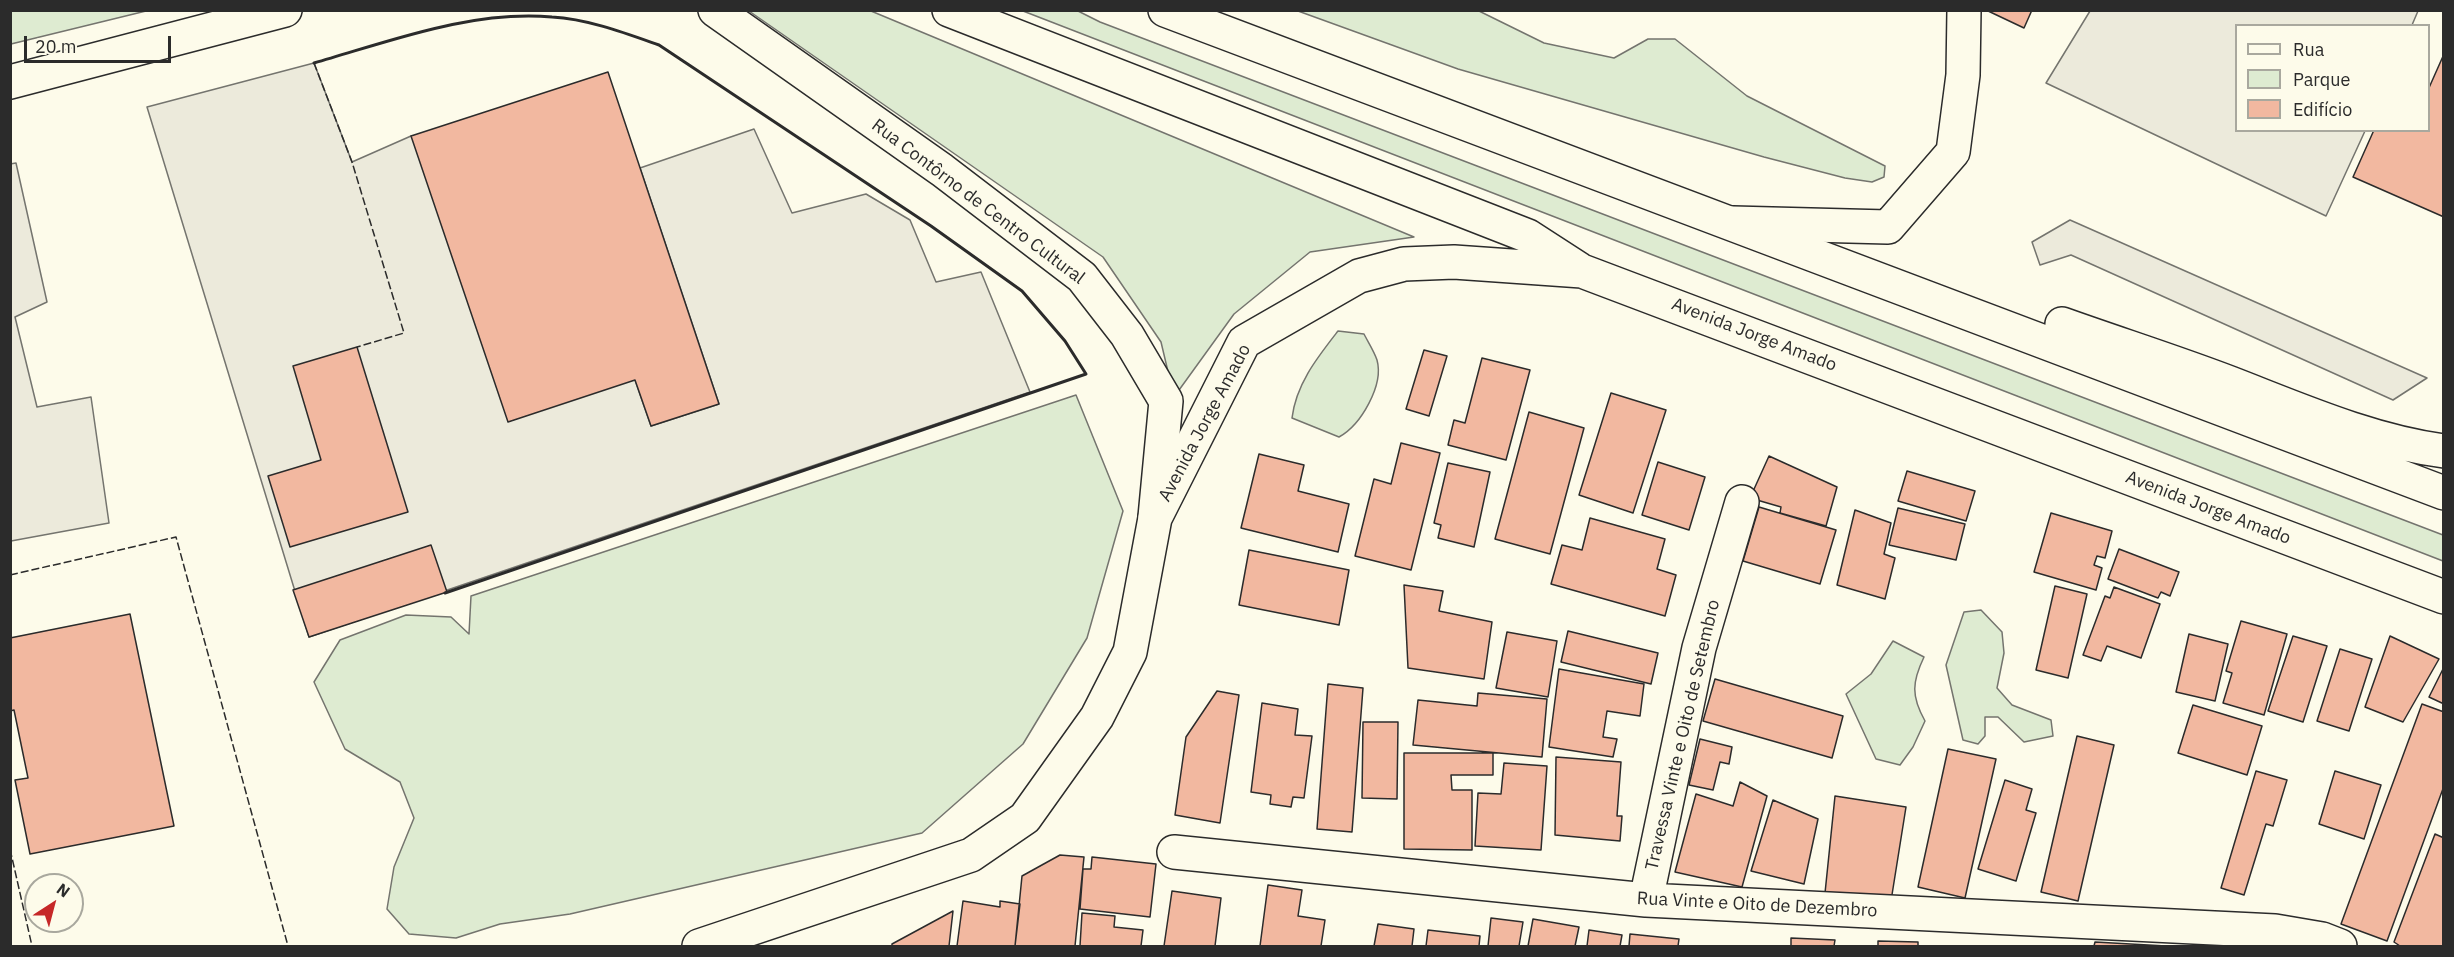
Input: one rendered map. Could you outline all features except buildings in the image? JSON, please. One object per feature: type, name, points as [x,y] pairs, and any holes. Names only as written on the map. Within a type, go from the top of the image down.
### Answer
[{"type":"main road","points":[[10,82],[285,10]]},
{"type":"main road","name":"Rua Contôrno de Centro Cultural","points":[[699,946],[971,855],[1025,818],[1097,717],[1131,652],[1155,518],[1167,401],[1127,335],[1082,277],[942,170],[715,10]]},
{"type":"main road","points":[[949,10],[1528,236],[1582,271]]},
{"type":"main road","points":[[1165,10],[2444,493]]},
{"type":"main road","points":[[1725,222],[1888,227],[1953,152],[1963,75],[1964,10]]},
{"type":"main road","name":"Avenida Jorge Amado","points":[[1155,518],[1244,342],[1359,276],[1404,264],[1454,262],[1582,271],[2444,597]]},
{"type":"main road","points":[[1861,271],[1983,297],[2201,372],[2337,424],[2411,447],[2444,451]]},
{"type":"main road","name":"Travessa Vinte e Oito de Setembro","points":[[1646,900],[1699,648],[1742,502]]},
{"type":"main road","name":"Rua Vinte e Oito de Dezembro","points":[[1173,852],[1646,900],[2275,931],[2322,939],[2340,946]]},
{"type":"green space","points":[[11,10],[146,10],[146,11],[11,44]]},
{"type":"green space","points":[[749,11],[871,11],[1414,237],[1310,252],[1234,314],[1174,397],[1161,342],[1103,257]]},
{"type":"green space","points":[[1023,11],[1078,11],[1100,22],[2443,535],[2443,561]]},
{"type":"green space","points":[[1298,11],[1479,11],[1544,43],[1614,58],[1648,39],[1675,39],[1747,96],[1885,166],[1884,177],[1872,182],[1845,178],[1764,157],[1458,69]]},
{"type":"green space","points":[[1338,331],[1364,334],[1376,357],[1378,370],[1374,392],[1363,414],[1339,437],[1292,418],[1303,383],[1315,361]]},
{"type":"green space","points":[[1076,395],[1123,511],[1087,638],[1023,744],[922,833],[570,914],[500,924],[456,938],[409,934],[387,909],[394,867],[414,818],[400,782],[345,749],[314,682],[340,640],[406,615],[451,617],[469,634],[471,596]]},
{"type":"green space","points":[[1981,610],[2002,632],[2004,653],[1997,688],[2012,705],[2051,720],[2053,736],[2024,742],[1998,717],[1985,717],[1985,736],[1978,744],[1963,740],[1946,665],[1964,612]]},
{"type":"green space","points":[[1893,641],[1924,657],[1915,682],[1915,696],[1925,721],[1913,747],[1900,765],[1876,759],[1846,694],[1871,674]]},
{"type":"shaded area","points":[[2090,10],[2418,11],[2412,24],[2235,24],[2235,132],[2365,132],[2326,216],[2046,83]]},
{"type":"shaded area","points":[[314,63],[352,162],[411,136],[635,380],[651,426],[719,404],[640,168],[754,129],[792,213],[866,194],[910,220],[936,282],[981,272],[1030,392],[309,637],[147,107]]},
{"type":"shaded area","points":[[16,163],[47,302],[15,317],[37,407],[91,397],[109,523],[11,541],[10,164]]},
{"type":"shaded area","points":[[2070,220],[2427,378],[2393,400],[2071,255],[2040,265],[2032,242]]},
{"type":"fence","points":[[314,63],[352,162],[404,333],[357,347]]},
{"type":"fence","points":[[10,575],[176,537],[288,946]]},
{"type":"fence","points":[[10,849],[32,946]]},
{"type":"wall","points":[[314,63],[432,29],[491,18],[522,16],[566,18],[606,27],[659,45],[931,226],[1022,291],[1065,341],[1086,374],[445,593]]}]
